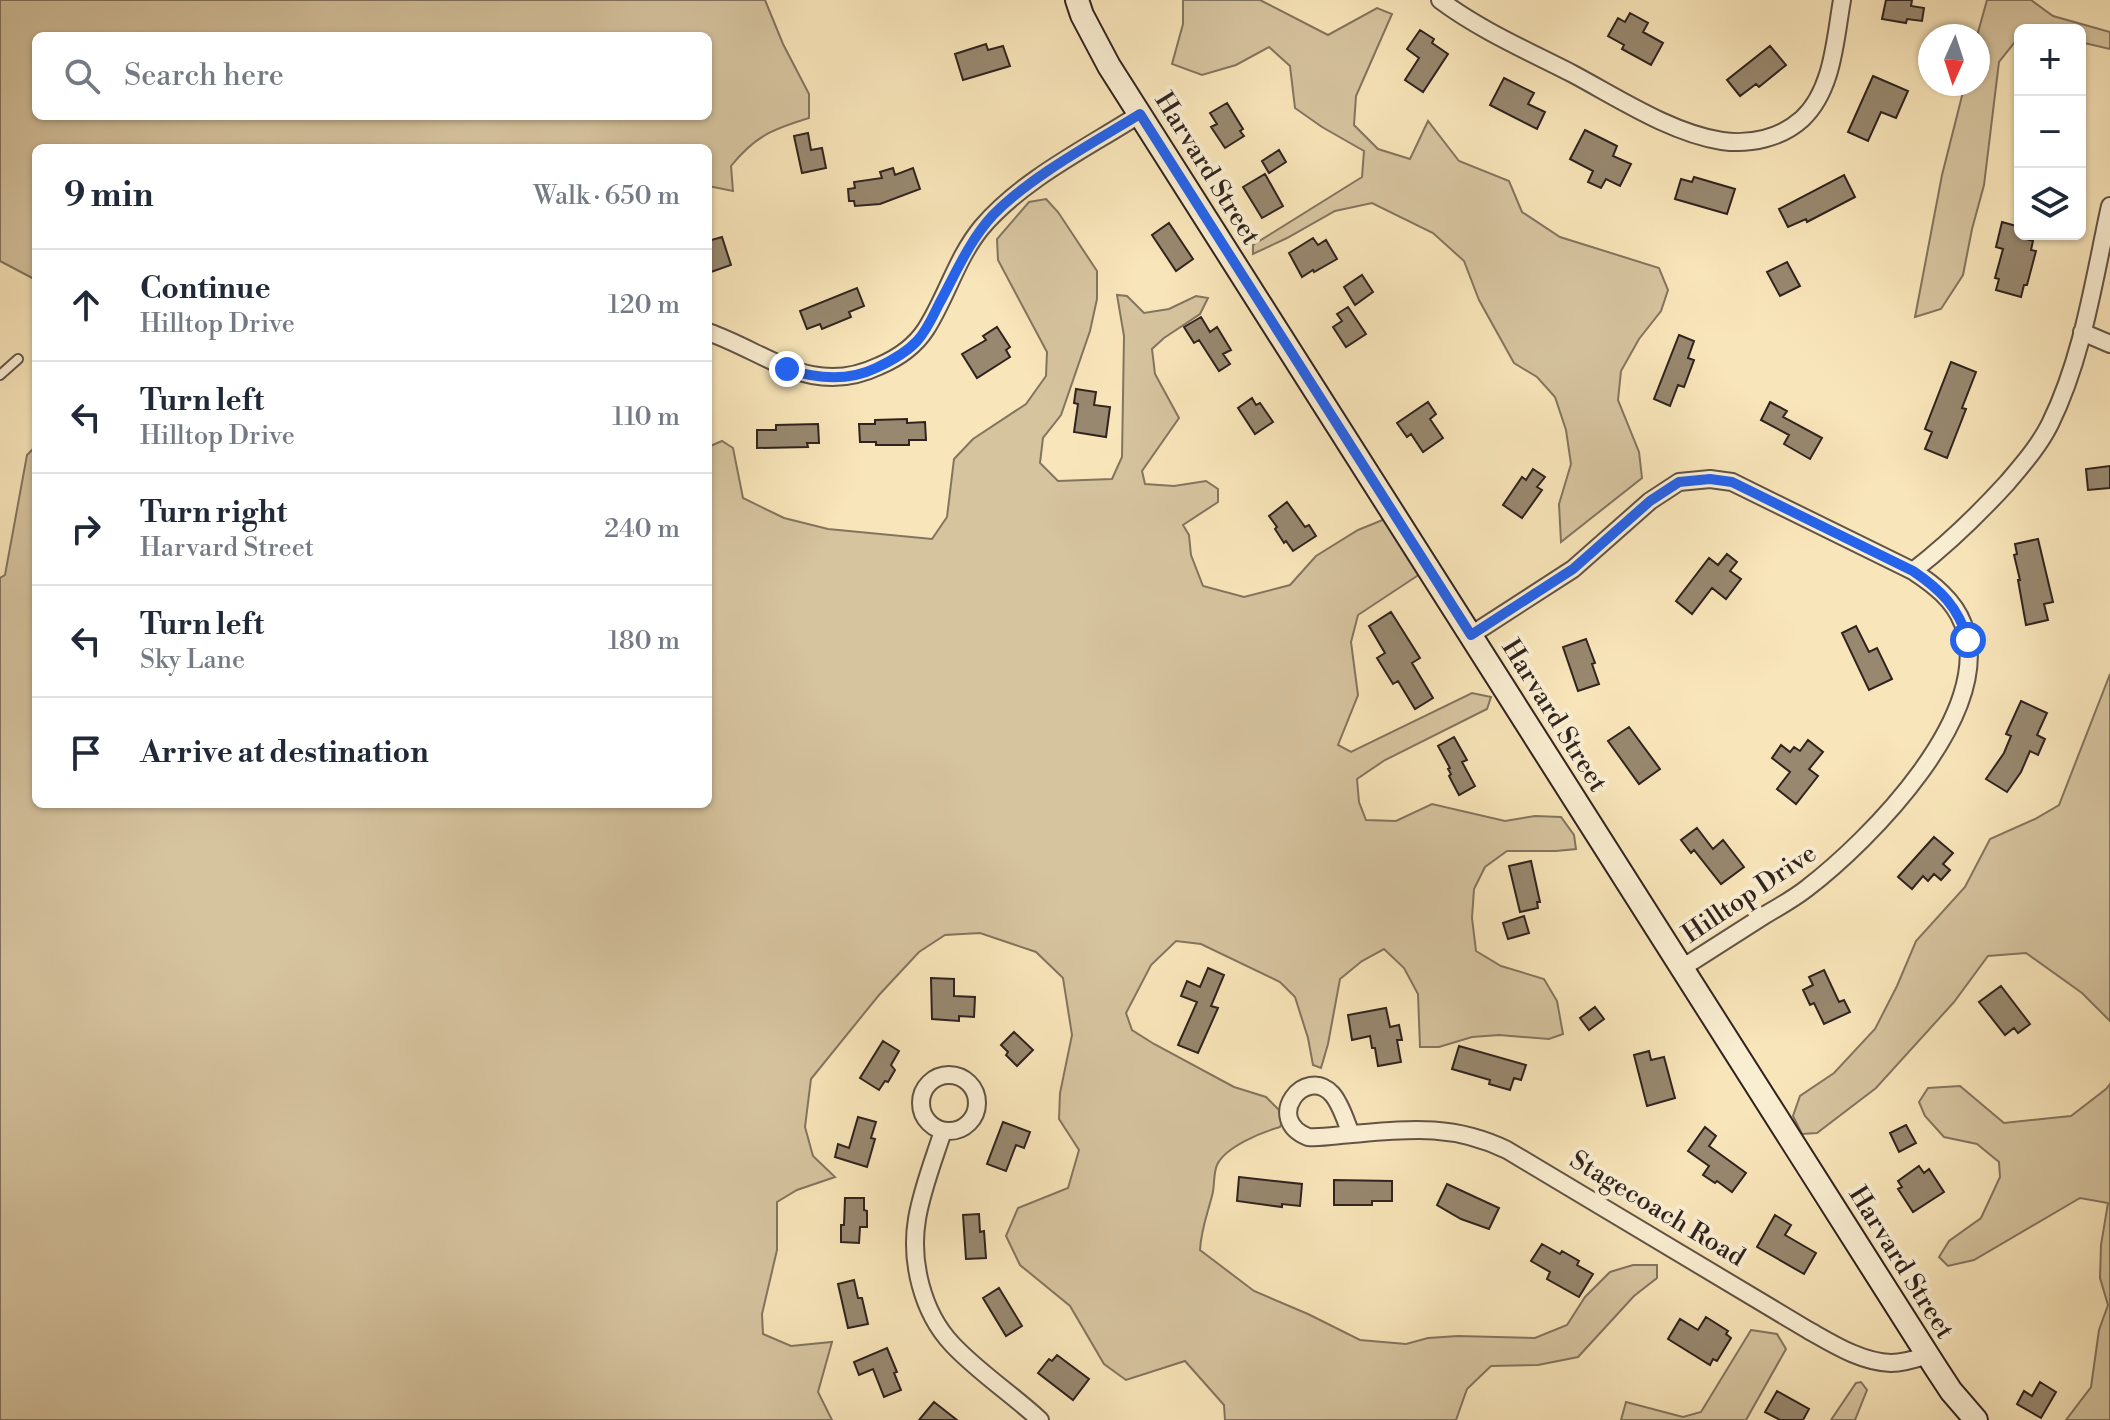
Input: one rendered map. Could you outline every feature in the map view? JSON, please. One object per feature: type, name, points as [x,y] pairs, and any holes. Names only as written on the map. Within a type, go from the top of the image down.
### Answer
[{"type":"main road","name":"Harvard Street","points":[[1077,0],[1109,66],[1951,1391],[1973,1418]]},
{"type":"street","points":[[1440,0],[1475,23],[1649,115],[1704,137],[1732,142],[1774,136],[1788,130],[1811,110],[1828,73],[1842,0]]},
{"type":"street","points":[[712,333],[806,375],[848,377],[869,372],[916,341],[927,328],[969,246],[995,214],[1030,184],[1140,114]]},
{"type":"street","points":[[1913,571],[1985,508],[2034,452],[2050,424],[2073,365],[2110,206]]},
{"type":"street","points":[[2082,332],[2110,344]]},
{"type":"street","name":"Hilltop Drive","points":[[1471,635],[1573,569],[1650,501],[1679,482],[1710,479],[1732,482],[1913,571],[1935,586],[1962,621],[1968,640],[1962,693],[1939,742],[1910,788],[1850,851],[1805,890],[1682,968]]},
{"type":"street","name":"Stagecoach Road","points":[[1351,1134],[1425,1130],[1469,1135],[1488,1141],[1847,1351],[1891,1363],[1928,1355]]},
{"type":"street","points":[[943,1131],[917,1220],[915,1246],[923,1294],[938,1327],[954,1346],[1040,1420]]},
{"type":"lane","points":[[0,375],[18,359]]},
{"type":"shaded area","points":[[0,0],[765,0],[809,94],[809,118],[766,135],[748,147],[731,166],[733,191],[712,187],[712,144],[32,144],[32,278],[0,261]]},
{"type":"shaded area","points":[[1183,0],[1260,0],[1328,35],[1377,8],[1392,14],[1356,96],[1354,125],[1378,149],[1410,159],[1428,121],[1459,161],[1509,181],[1522,212],[1560,237],[1659,268],[1668,290],[1661,311],[1639,339],[1621,371],[1618,400],[1639,452],[1642,478],[1561,542],[1559,504],[1571,464],[1566,430],[1555,397],[1537,377],[1514,363],[1479,300],[1464,261],[1433,233],[1372,203],[1335,211],[1253,254],[1253,245],[1362,177],[1364,151],[1295,108],[1290,66],[1269,47],[1236,65],[1202,75],[1172,64],[1183,24]]},
{"type":"shaded area","points":[[1987,0],[2031,0],[2053,16],[2082,24],[2014,24],[2014,43],[1999,62],[1984,185],[1963,275],[1941,309],[1915,317],[1942,175],[1962,96],[1990,96],[1990,24],[1980,24]]},
{"type":"shaded area","points":[[2086,25],[2110,32],[2110,49],[2086,43]]},
{"type":"shaded area","points":[[1046,199],[1097,271],[1097,299],[1090,331],[1061,415],[1043,438],[1040,463],[1058,481],[1112,479],[1122,457],[1124,336],[1117,295],[1127,296],[1144,313],[1169,309],[1196,296],[1208,298],[1200,314],[1152,349],[1155,374],[1179,418],[1142,471],[1145,484],[1174,486],[1206,481],[1218,489],[1218,502],[1183,525],[1189,535],[1191,555],[1203,586],[1244,597],[1290,585],[1316,556],[1358,530],[1385,519],[1420,574],[1358,615],[1351,642],[1358,695],[1338,745],[1351,752],[1472,693],[1491,697],[1487,709],[1385,760],[1357,779],[1359,802],[1366,820],[1396,821],[1432,804],[1505,821],[1535,816],[1561,817],[1574,835],[1576,849],[1507,851],[1485,867],[1474,889],[1472,918],[1476,951],[1501,966],[1544,979],[1557,1001],[1563,1034],[1549,1039],[1499,1035],[1472,1037],[1439,1047],[1420,1047],[1418,994],[1404,968],[1384,949],[1362,961],[1340,979],[1321,1068],[1313,1065],[1295,997],[1280,982],[1201,944],[1176,941],[1151,965],[1126,1013],[1132,1030],[1234,1087],[1266,1097],[1285,1116],[1280,1127],[1254,1136],[1221,1158],[1215,1172],[1200,1250],[1254,1291],[1360,1340],[1406,1344],[1428,1338],[1458,1336],[1535,1338],[1567,1325],[1585,1297],[1610,1272],[1633,1265],[1657,1265],[1657,1278],[1634,1296],[1578,1357],[1538,1365],[1491,1366],[1467,1389],[1456,1420],[1225,1420],[1224,1405],[1185,1361],[1126,1380],[1104,1364],[1070,1306],[1020,1265],[1006,1236],[1018,1208],[1068,1188],[1079,1150],[1059,1119],[1060,1093],[1072,1035],[1063,978],[1036,952],[980,933],[945,935],[919,952],[879,995],[811,1079],[805,1127],[813,1156],[835,1177],[797,1190],[777,1202],[777,1250],[762,1314],[763,1334],[791,1346],[832,1342],[818,1392],[832,1420],[0,1420],[0,578],[5,575],[27,455],[32,450],[32,808],[712,808],[712,445],[722,441],[733,448],[743,498],[784,518],[828,529],[932,539],[947,517],[954,459],[973,439],[1026,404],[1046,376],[1047,352],[998,260],[997,239],[1029,202]]},
{"type":"shaded area","points":[[2110,674],[2110,1021],[2082,993],[2026,953],[1988,956],[1954,1002],[1876,1088],[1817,1133],[1802,1134],[1793,1116],[1800,1096],[1834,1073],[1875,1029],[1916,941],[1965,887],[1990,839],[2059,805]]},
{"type":"shaded area","points":[[2110,1084],[2110,1420],[2066,1420],[2091,1387],[2099,1330],[2108,1305],[2100,1278],[2101,1245],[2108,1203],[2080,1198],[1974,1260],[1948,1266],[1939,1257],[1949,1241],[1981,1218],[2000,1177],[1999,1162],[1977,1144],[1944,1137],[1925,1116],[1919,1102],[1928,1088],[1960,1086],[2004,1123],[2071,1116]]},
{"type":"shaded area","points":[[1751,1330],[1777,1334],[1786,1349],[1746,1420],[1621,1420],[1626,1402],[1683,1417],[1701,1412]]},
{"type":"shaded area","points":[[1861,1382],[1867,1390],[1855,1420],[1831,1420],[1856,1383]]},
{"type":"building","points":[[1886,0],[1912,0],[1911,6],[1924,8],[1922,21],[1907,19],[1906,23],[1882,19]]},
{"type":"building","points":[[1630,13],[1648,23],[1643,32],[1663,43],[1651,65],[1622,49],[1624,45],[1608,36],[1618,18],[1625,22]]},
{"type":"building","points":[[1420,30],[1448,54],[1423,92],[1405,80],[1419,58],[1407,49]]},
{"type":"building","points":[[986,44],[988,50],[1003,46],[1010,66],[963,80],[955,54]]},
{"type":"building","points":[[1770,46],[1786,65],[1759,87],[1756,84],[1740,96],[1727,80]]},
{"type":"building","points":[[1873,76],[1908,91],[1896,118],[1881,112],[1868,141],[1848,132]]},
{"type":"building","points":[[1504,78],[1534,93],[1528,104],[1545,112],[1537,129],[1490,105]]},
{"type":"building","points":[[1227,103],[1244,136],[1225,148],[1211,127],[1217,124],[1210,113]]},
{"type":"building","points":[[1585,130],[1617,146],[1613,156],[1631,164],[1620,186],[1606,179],[1601,188],[1588,182],[1593,171],[1570,159]]},
{"type":"building","points":[[808,133],[811,150],[822,148],[826,168],[802,173],[794,136]]},
{"type":"building","points":[[1279,150],[1286,162],[1269,173],[1262,161]]},
{"type":"building","points":[[893,168],[895,175],[913,168],[920,189],[880,204],[855,206],[854,201],[849,201],[848,189],[855,188],[854,182],[882,178],[880,172]]},
{"type":"building","points":[[1265,174],[1283,206],[1262,218],[1243,187]]},
{"type":"building","points":[[1844,175],[1855,197],[1807,222],[1806,219],[1788,227],[1779,209]]},
{"type":"building","points":[[1694,177],[1735,189],[1727,214],[1675,199],[1681,179],[1692,182]]},
{"type":"building","points":[[2002,222],[2014,225],[2014,240],[2033,241],[2031,250],[2036,251],[2021,297],[1996,290],[1999,279],[1995,278],[2003,249],[1996,247]]},
{"type":"building","points":[[1169,223],[1193,259],[1176,271],[1152,235]]},
{"type":"building","points":[[722,237],[731,265],[712,272],[712,240]]},
{"type":"building","points":[[1313,238],[1318,245],[1326,240],[1337,259],[1302,277],[1289,253]]},
{"type":"building","points":[[1787,262],[1800,286],[1780,296],[1767,272]]},
{"type":"building","points":[[1362,275],[1373,292],[1355,305],[1344,287]]},
{"type":"building","points":[[857,288],[864,306],[849,312],[851,317],[822,329],[820,324],[807,329],[800,311]]},
{"type":"building","points":[[1348,307],[1366,334],[1346,347],[1333,327],[1342,321],[1337,314]]},
{"type":"building","points":[[1201,317],[1210,332],[1217,327],[1231,350],[1223,354],[1230,364],[1219,371],[1199,340],[1194,343],[1184,327]]},
{"type":"building","points":[[997,327],[1010,347],[1006,350],[1010,357],[977,378],[962,354],[986,340],[983,336]]},
{"type":"building","points":[[1679,335],[1694,341],[1688,358],[1694,360],[1684,387],[1678,385],[1670,406],[1654,399]]},
{"type":"building","points":[[1951,362],[1976,372],[1947,458],[1925,449],[1932,432],[1925,429]]},
{"type":"building","points":[[1076,389],[1096,392],[1094,405],[1110,407],[1106,437],[1074,432],[1078,404],[1074,403]]},
{"type":"building","points":[[1252,398],[1256,405],[1260,403],[1273,422],[1255,434],[1238,408]]},
{"type":"building","points":[[1428,402],[1436,414],[1430,419],[1443,438],[1423,452],[1411,434],[1407,437],[1397,423]]},
{"type":"building","points":[[1770,402],[1787,411],[1783,417],[1822,438],[1810,459],[1784,444],[1789,435],[1761,420]]},
{"type":"building","points":[[907,419],[907,423],[925,422],[926,440],[909,440],[909,445],[860,442],[859,424]]},
{"type":"building","points":[[818,424],[819,443],[807,443],[808,447],[757,448],[757,430],[776,430],[776,425]]},
{"type":"building","points":[[2110,466],[2110,488],[2088,490],[2086,469]]},
{"type":"building","points":[[1533,469],[1545,477],[1537,487],[1542,490],[1522,518],[1503,505],[1522,477],[1526,480]]},
{"type":"building","points":[[1287,502],[1305,527],[1309,525],[1316,536],[1293,551],[1286,541],[1284,543],[1269,516]]},
{"type":"building","points":[[2038,539],[2053,602],[2044,604],[2048,620],[2026,625],[2014,555],[2017,554],[2015,544]]},
{"type":"building","points":[[1727,554],[1737,562],[1730,571],[1741,579],[1726,599],[1712,588],[1692,614],[1676,601],[1709,558],[1718,565]]},
{"type":"building","points":[[1391,612],[1420,658],[1412,663],[1433,698],[1415,709],[1398,681],[1393,684],[1377,658],[1385,653],[1369,626]]},
{"type":"building","points":[[1856,626],[1869,652],[1877,648],[1892,679],[1869,690],[1842,633]]},
{"type":"building","points":[[1586,639],[1599,684],[1578,691],[1563,647]]},
{"type":"building","points":[[2021,701],[2047,713],[2037,735],[2045,739],[2038,755],[2030,751],[2021,772],[2007,792],[1986,779],[2004,753],[2011,736],[2006,734]]},
{"type":"building","points":[[1629,727],[1660,769],[1639,784],[1608,741]]},
{"type":"building","points":[[1454,737],[1467,760],[1462,762],[1475,786],[1459,795],[1438,746]]},
{"type":"building","points":[[1808,740],[1823,752],[1809,769],[1818,776],[1796,804],[1777,789],[1790,772],[1772,758],[1781,745],[1790,752],[1794,747],[1800,751]]},
{"type":"building","points":[[1697,828],[1713,849],[1723,840],[1744,867],[1721,884],[1694,850],[1691,853],[1681,840]]},
{"type":"building","points":[[1934,837],[1953,853],[1943,864],[1950,870],[1941,880],[1934,874],[1928,881],[1923,876],[1912,889],[1898,877]]},
{"type":"building","points":[[1531,861],[1540,902],[1537,902],[1538,908],[1520,912],[1509,866]]},
{"type":"building","points":[[1524,916],[1529,933],[1508,939],[1503,923]]},
{"type":"building","points":[[1208,968],[1224,975],[1211,1006],[1218,1008],[1198,1053],[1178,1045],[1197,1002],[1181,996],[1187,981],[1200,987]]},
{"type":"building","points":[[1824,970],[1839,1002],[1844,1000],[1850,1012],[1824,1024],[1814,1003],[1810,1005],[1803,990],[1813,985],[1809,977]]},
{"type":"building","points":[[931,978],[954,979],[954,996],[975,997],[974,1017],[959,1016],[959,1021],[932,1019]]},
{"type":"building","points":[[2001,986],[2030,1024],[2018,1033],[2014,1028],[2005,1035],[1979,1002]]},
{"type":"building","points":[[1595,1007],[1604,1019],[1589,1030],[1580,1018]]},
{"type":"building","points":[[1386,1008],[1390,1027],[1399,1025],[1402,1040],[1397,1040],[1401,1062],[1378,1066],[1370,1036],[1352,1040],[1348,1015]]},
{"type":"building","points":[[1014,1032],[1033,1050],[1017,1066],[1001,1045]]},
{"type":"building","points":[[883,1041],[899,1051],[891,1065],[895,1070],[879,1090],[860,1078]]},
{"type":"building","points":[[1459,1046],[1526,1065],[1521,1080],[1514,1078],[1510,1090],[1489,1084],[1490,1080],[1452,1069]]},
{"type":"building","points":[[1649,1051],[1651,1060],[1664,1057],[1675,1098],[1647,1106],[1634,1055]]},
{"type":"building","points":[[858,1117],[876,1122],[867,1167],[835,1157],[838,1144],[849,1148]]},
{"type":"building","points":[[1003,1122],[1030,1132],[1024,1148],[1016,1145],[1006,1171],[987,1164]]},
{"type":"building","points":[[1906,1125],[1916,1143],[1899,1152],[1890,1133]]},
{"type":"building","points":[[1705,1127],[1716,1136],[1709,1146],[1746,1173],[1732,1192],[1703,1175],[1709,1166],[1688,1151]]},
{"type":"building","points":[[1919,1166],[1924,1173],[1929,1169],[1944,1192],[1913,1212],[1898,1189],[1902,1187],[1898,1181]]},
{"type":"building","points":[[1239,1177],[1302,1184],[1300,1206],[1282,1204],[1282,1207],[1237,1201]]},
{"type":"building","points":[[1334,1180],[1392,1181],[1392,1201],[1372,1201],[1372,1205],[1334,1205]]},
{"type":"building","points":[[1447,1184],[1499,1208],[1489,1229],[1461,1219],[1437,1205]]},
{"type":"building","points":[[845,1198],[864,1198],[867,1227],[860,1227],[859,1243],[841,1242]]},
{"type":"building","points":[[979,1214],[986,1258],[966,1259],[963,1215]]},
{"type":"building","points":[[1775,1215],[1791,1225],[1785,1235],[1816,1253],[1804,1274],[1757,1247]]},
{"type":"building","points":[[1542,1244],[1579,1261],[1577,1265],[1593,1274],[1579,1297],[1547,1279],[1550,1272],[1531,1261]]},
{"type":"building","points":[[854,1280],[868,1324],[848,1328],[838,1284]]},
{"type":"building","points":[[999,1288],[1022,1326],[1006,1336],[983,1298]]},
{"type":"building","points":[[1706,1317],[1728,1331],[1726,1334],[1731,1338],[1717,1361],[1713,1359],[1710,1365],[1668,1339],[1680,1319],[1698,1330]]},
{"type":"building","points":[[887,1348],[901,1390],[884,1397],[873,1369],[859,1375],[854,1362]]},
{"type":"building","points":[[1057,1355],[1089,1379],[1073,1400],[1038,1373],[1049,1359],[1052,1361]]},
{"type":"building","points":[[2040,1382],[2056,1392],[2041,1418],[2017,1404],[2024,1391],[2032,1396]]},
{"type":"building","points":[[1777,1391],[1809,1409],[1803,1420],[1780,1420],[1765,1412]]},
{"type":"building","points":[[934,1402],[957,1420],[919,1420]]},
{"type":"route","points":[[787,369],[827,378],[848,377],[869,372],[903,353],[927,328],[969,246],[995,214],[1030,184],[1140,114],[1471,635],[1573,569],[1650,501],[1679,482],[1710,479],[1732,482],[1913,571],[1935,586],[1948,601],[1962,621],[1968,640]]}]
